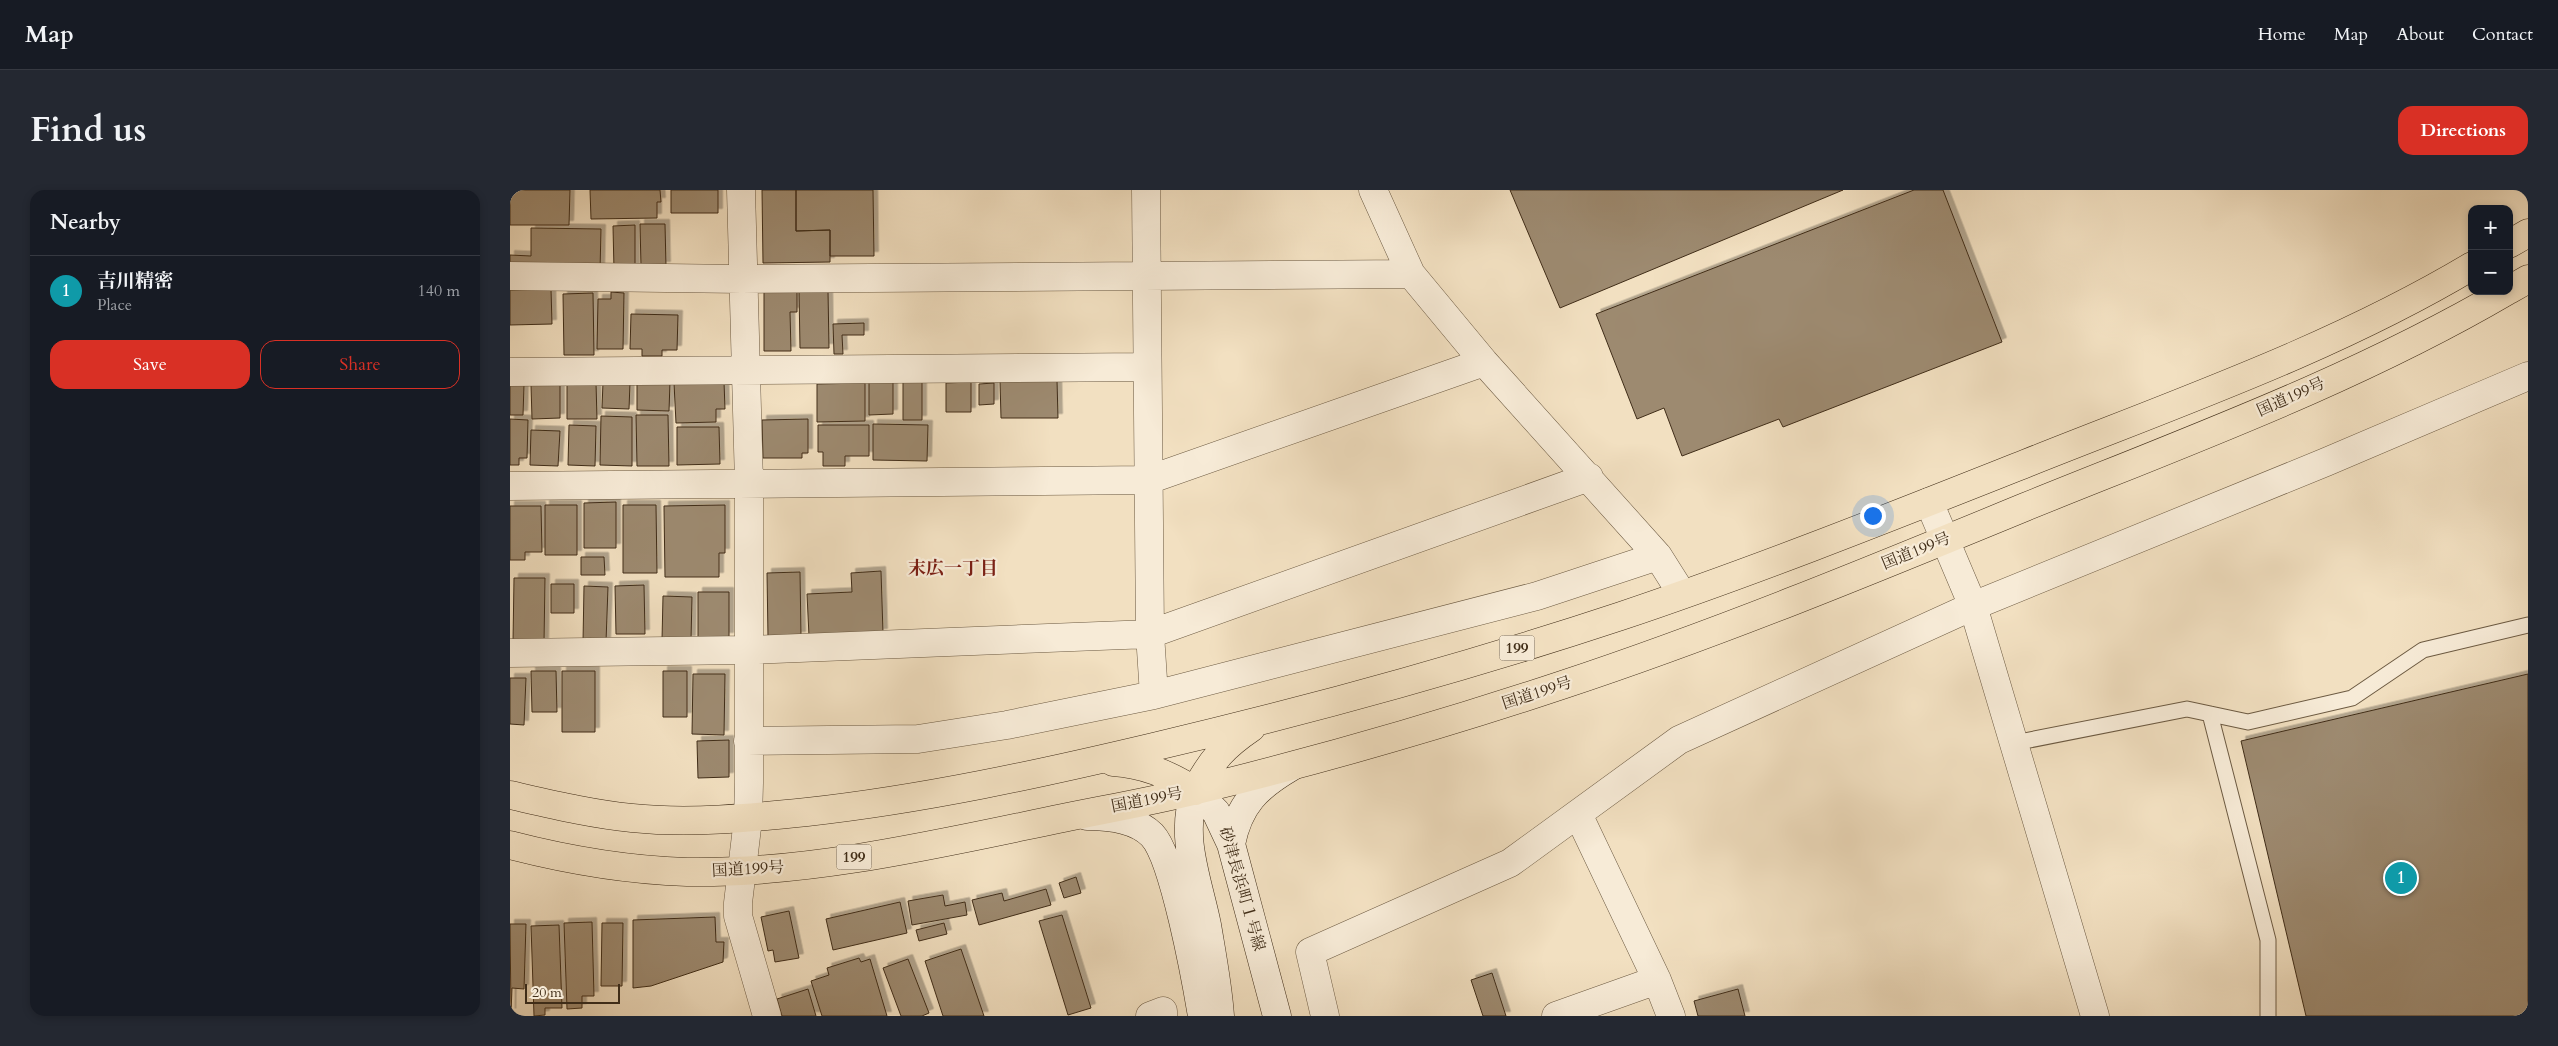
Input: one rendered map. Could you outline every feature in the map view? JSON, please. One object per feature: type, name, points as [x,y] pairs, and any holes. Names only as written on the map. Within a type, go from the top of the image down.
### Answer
[{"type":"highway","points":[[2513,242],[2528,233]]},
{"type":"highway","name":"199","points":[[510,795],[576,810],[633,818],[686,821],[748,818],[861,806],[986,784],[1260,722],[1477,660],[1682,594],[1929,502],[2247,375],[2354,327],[2468,268]]},
{"type":"highway","name":"国道199号","points":[[2513,287],[2528,279]]},
{"type":"highway","name":"国道199号","points":[[510,845],[562,858],[687,872],[802,865],[945,843],[1195,791],[1400,736],[1561,686],[1702,636],[1947,539],[2272,407],[2466,315],[2500,295]]},
{"type":"highway","points":[[1094,761],[1136,763],[1167,774],[1195,791],[1207,768],[1228,744],[1260,722]]},
{"type":"street","points":[[741,190],[749,483],[747,650],[748,818],[741,870],[738,916],[767,1016]]},
{"type":"street","points":[[1146,190],[1150,634],[1154,695]]},
{"type":"street","points":[[1373,190],[1411,274],[1484,362],[1658,556],[1682,594]]},
{"type":"street","points":[[510,276],[742,279],[1411,274]]},
{"type":"street","points":[[510,486],[1148,480],[1484,362]]},
{"type":"street","points":[[510,372],[1147,367]]},
{"type":"street","points":[[1325,1016],[1310,952],[1510,863],[1679,740],[1973,606],[2326,462],[2528,376]]},
{"type":"street","points":[[510,653],[747,650],[1150,634],[1589,477]]},
{"type":"street","points":[[1929,502],[1947,539],[1973,606],[2094,1016]]},
{"type":"street","points":[[748,741],[918,739],[1007,725],[1154,695],[1537,596],[1658,556]]},
{"type":"street","points":[[1232,844],[1241,811],[1254,794],[1271,779],[1298,763]]},
{"type":"street","points":[[1195,791],[1190,804],[1188,837],[1206,925],[1220,1016]]},
{"type":"street","name":"砂津長浜町１号線","points":[[1195,791],[1216,812],[1232,844],[1277,1016]]},
{"type":"street","points":[[1578,814],[1657,980],[1671,1016]]},
{"type":"street","points":[[1075,815],[1124,820],[1150,834],[1159,844],[1172,877],[1202,1016]]},
{"type":"street","points":[[1556,1016],[1657,980]]},
{"type":"street","points":[[1150,1016],[1163,1011],[1163,1016]]},
{"type":"lane","points":[[2014,744],[2187,709],[2248,722],[2352,698],[2423,650],[2528,625]]},
{"type":"lane","points":[[2210,714],[2268,940],[2268,1016]]},
{"type":"building","points":[[510,190],[570,190],[569,225],[510,225]]},
{"type":"building","points":[[590,190],[660,190],[661,202],[657,202],[657,218],[591,219]]},
{"type":"building","points":[[671,190],[718,190],[718,213],[671,213]]},
{"type":"building","points":[[762,190],[796,190],[796,231],[830,230],[830,262],[763,263]]},
{"type":"building","points":[[796,190],[873,190],[874,256],[830,256],[830,230],[796,231]]},
{"type":"building","points":[[1510,190],[1843,190],[1560,308]]},
{"type":"building","points":[[1914,190],[1943,190],[2002,342],[1783,427],[1779,419],[1682,456],[1664,408],[1637,419],[1596,314]]},
{"type":"building","points":[[640,224],[665,224],[666,266],[641,266]]},
{"type":"building","points":[[635,225],[635,269],[614,270],[613,226]]},
{"type":"building","points":[[531,228],[601,229],[600,271],[510,268],[510,255],[531,256]]},
{"type":"building","points":[[551,289],[552,324],[510,325],[510,290]]},
{"type":"building","points":[[799,291],[828,291],[829,348],[800,348]]},
{"type":"building","points":[[611,292],[624,293],[623,349],[597,349],[598,299],[611,299]]},
{"type":"building","points":[[764,292],[797,292],[797,312],[790,312],[791,351],[764,351]]},
{"type":"building","points":[[593,293],[594,355],[564,355],[563,294]]},
{"type":"building","points":[[631,314],[678,315],[677,350],[662,350],[662,356],[642,356],[642,349],[630,349]]},
{"type":"building","points":[[864,323],[864,335],[842,335],[843,354],[834,354],[833,324]]},
{"type":"building","points":[[1057,380],[1058,418],[1001,418],[1000,381]]},
{"type":"building","points":[[903,381],[922,381],[922,420],[903,420]]},
{"type":"building","points":[[603,382],[630,383],[629,409],[602,408]]},
{"type":"building","points":[[637,382],[670,382],[669,411],[637,410]]},
{"type":"building","points":[[724,382],[725,409],[716,409],[716,422],[676,423],[674,383]]},
{"type":"building","points":[[869,382],[893,382],[893,414],[869,415]]},
{"type":"building","points":[[971,382],[971,412],[946,412],[946,383]]},
{"type":"building","points":[[567,383],[596,383],[597,419],[567,419]]},
{"type":"building","points":[[865,383],[865,421],[817,422],[817,384]]},
{"type":"building","points":[[994,383],[994,404],[979,405],[979,384]]},
{"type":"building","points":[[560,384],[560,418],[532,419],[531,385]]},
{"type":"building","points":[[510,385],[524,385],[523,415],[510,415]]},
{"type":"building","points":[[636,415],[668,415],[669,466],[637,466]]},
{"type":"building","points":[[601,416],[632,417],[632,466],[600,465]]},
{"type":"building","points":[[510,419],[528,420],[527,458],[519,458],[519,465],[510,465]]},
{"type":"building","points":[[808,419],[808,453],[802,453],[802,458],[763,458],[762,420]]},
{"type":"building","points":[[873,424],[928,425],[927,461],[873,460]]},
{"type":"building","points":[[569,425],[596,426],[595,466],[568,465]]},
{"type":"building","points":[[818,425],[869,425],[869,456],[845,456],[845,466],[823,466],[823,452],[818,452]]},
{"type":"building","points":[[677,427],[719,427],[720,464],[677,465]]},
{"type":"building","points":[[531,430],[560,431],[558,466],[530,465]]},
{"type":"building","points":[[616,502],[616,548],[584,548],[584,503]]},
{"type":"building","points":[[545,505],[577,505],[577,555],[545,555]]},
{"type":"building","points":[[623,505],[656,505],[657,573],[623,573]]},
{"type":"building","points":[[725,505],[725,553],[719,553],[719,577],[665,577],[664,506]]},
{"type":"building","points":[[510,506],[541,506],[542,552],[525,552],[525,560],[510,560]]},
{"type":"building","points":[[581,557],[604,557],[605,575],[581,575]]},
{"type":"building","points":[[881,571],[883,633],[809,636],[807,594],[852,592],[851,573]]},
{"type":"building","points":[[800,572],[801,636],[768,637],[767,573]]},
{"type":"building","points":[[514,578],[545,578],[544,643],[513,642]]},
{"type":"building","points":[[551,584],[574,584],[574,613],[551,613]]},
{"type":"building","points":[[644,585],[645,634],[616,634],[615,586]]},
{"type":"building","points":[[584,586],[608,587],[606,642],[583,642]]},
{"type":"building","points":[[698,592],[729,592],[729,637],[698,637]]},
{"type":"building","points":[[663,596],[692,597],[691,640],[662,640]]},
{"type":"building","points":[[531,671],[556,671],[557,712],[532,712]]},
{"type":"building","points":[[562,671],[595,671],[595,732],[562,732]]},
{"type":"building","points":[[663,671],[687,671],[687,717],[663,717]]},
{"type":"building","points":[[693,674],[725,674],[724,735],[692,734]]},
{"type":"building","points":[[2528,674],[2528,1016],[2306,1016],[2241,741]]},
{"type":"building","points":[[510,678],[526,678],[524,725],[510,724]]},
{"type":"building","points":[[729,740],[729,777],[698,778],[697,741]]},
{"type":"building","points":[[1076,877],[1081,893],[1064,898],[1059,883]]},
{"type":"building","points":[[1046,889],[1051,905],[979,925],[972,900],[1002,893],[1004,901]]},
{"type":"building","points":[[943,895],[945,906],[965,902],[967,915],[912,925],[908,901]]},
{"type":"building","points":[[900,902],[907,933],[833,950],[826,919]]},
{"type":"building","points":[[789,911],[799,958],[775,962],[773,950],[768,951],[761,917]]},
{"type":"building","points":[[1062,915],[1091,1008],[1068,1015],[1039,921]]},
{"type":"building","points":[[715,917],[716,942],[724,942],[723,962],[651,986],[633,988],[633,920]]},
{"type":"building","points":[[592,922],[594,996],[582,996],[582,1008],[567,1009],[564,923]]},
{"type":"building","points":[[602,923],[623,923],[622,986],[601,986]]},
{"type":"building","points":[[944,923],[947,934],[919,941],[916,930]]},
{"type":"building","points":[[510,924],[526,924],[524,989],[512,988],[511,1013]]},
{"type":"building","points":[[559,925],[562,1008],[545,1008],[545,1015],[534,1016],[531,926]]},
{"type":"building","points":[[961,949],[984,1016],[943,1016],[925,961]]},
{"type":"building","points":[[859,958],[861,962],[870,959],[887,1016],[822,1016],[811,981],[829,975],[827,968]]},
{"type":"building","points":[[908,959],[929,1013],[922,1016],[901,1016],[883,968]]},
{"type":"building","points":[[1492,973],[1506,1016],[1483,1016],[1471,980]]},
{"type":"building","points":[[808,989],[816,1016],[782,1016],[777,999]]},
{"type":"building","points":[[1738,989],[1745,1016],[1698,1016],[1694,1001]]},
{"type":"place","name":"吉川精密","points":[[2401,878]]},
{"type":"district","name":"末広一丁目","points":[[953,568]]}]
